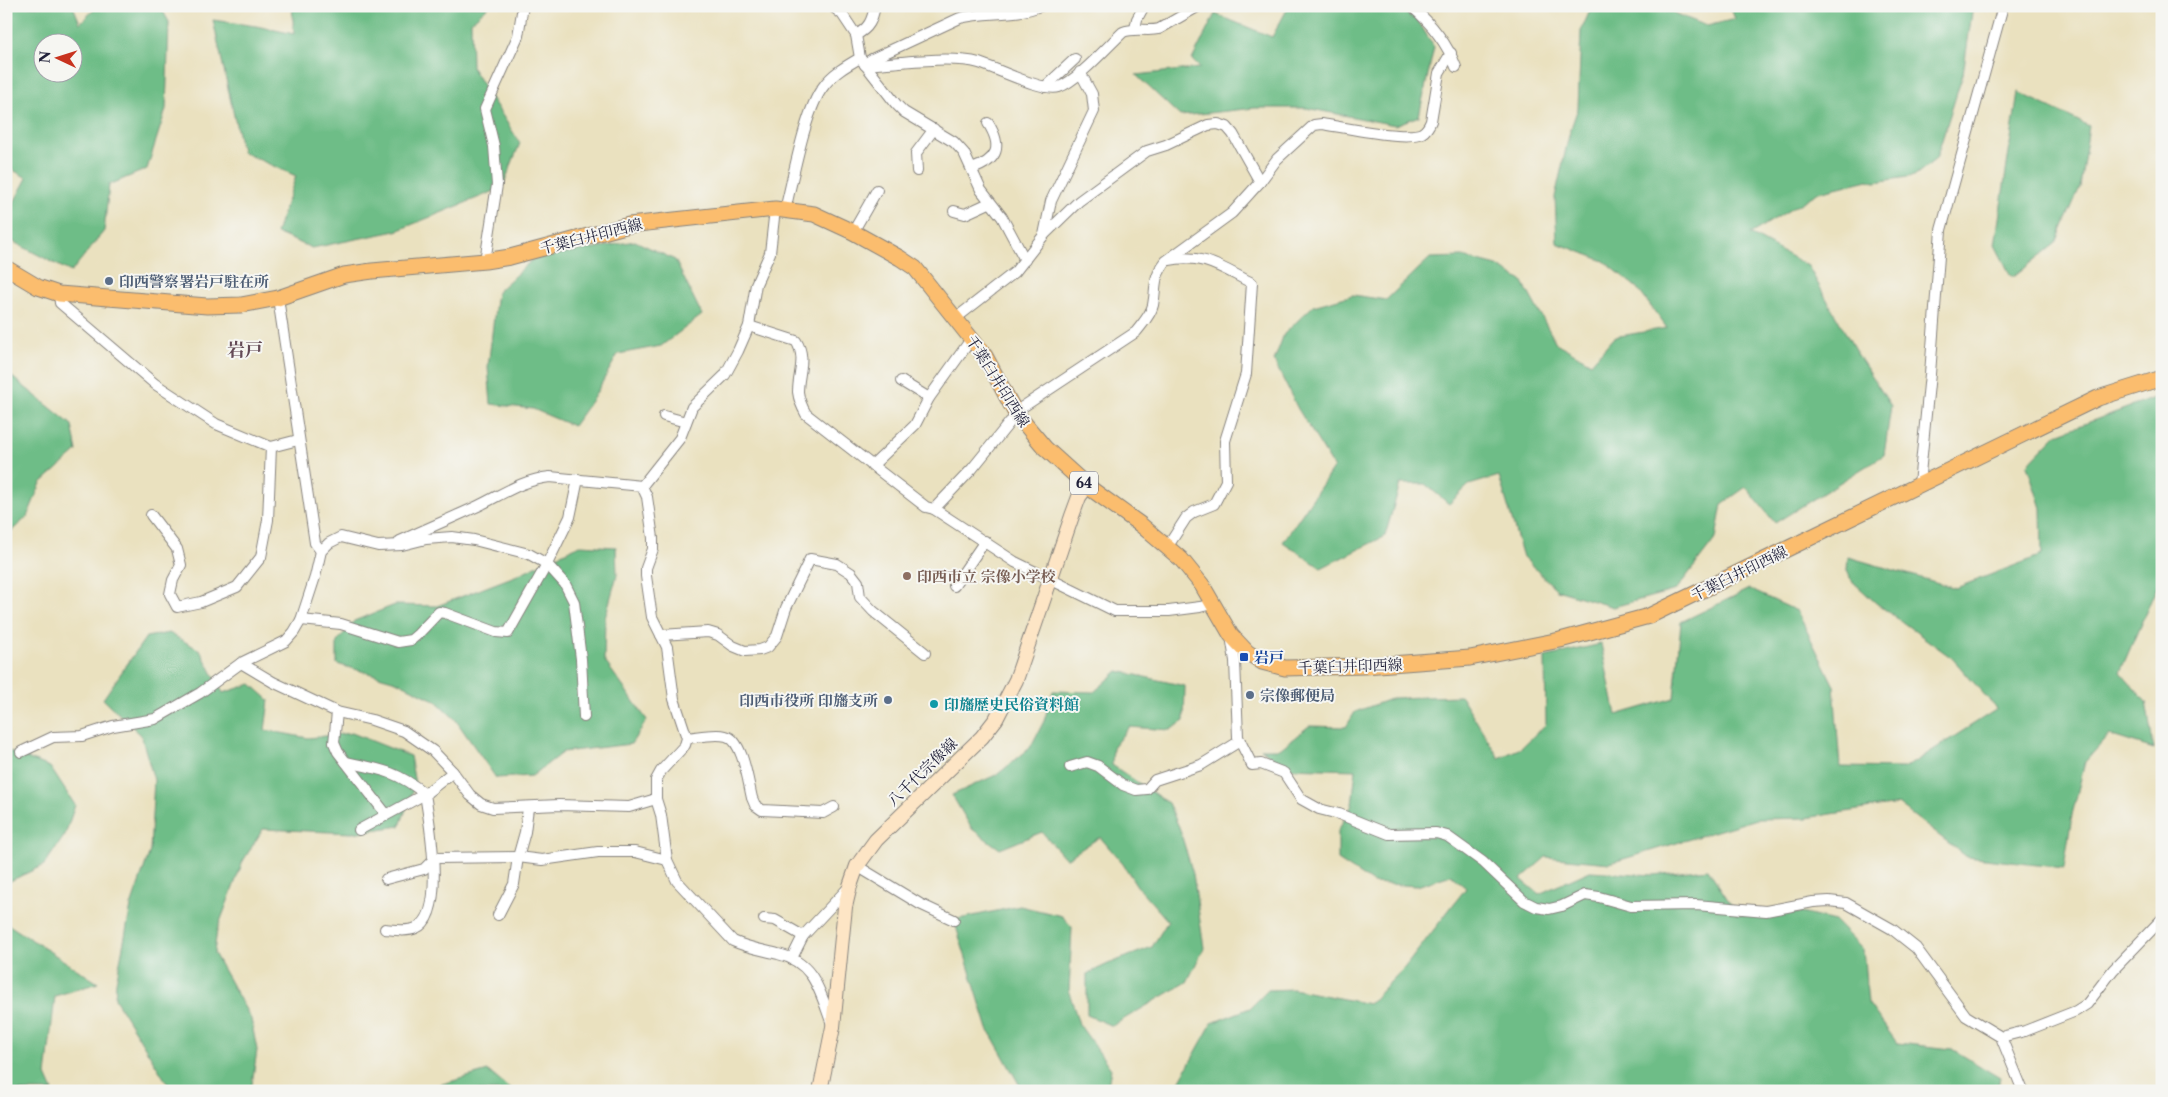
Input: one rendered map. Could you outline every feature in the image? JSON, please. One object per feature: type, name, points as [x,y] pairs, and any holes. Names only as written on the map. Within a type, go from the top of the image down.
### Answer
[{"type":"main road","name":"千葉臼井印西線","points":[[6,268],[38,286],[59,294],[207,306],[241,305],[278,298],[344,275],[510,257],[628,225],[780,210],[814,214],[853,232],[915,268],[985,356],[1017,414],[1045,448],[1087,486],[1168,546],[1191,569],[1231,635],[1247,652],[1262,662],[1285,668],[1308,669],[1423,663],[1470,658],[1560,640],[1649,616],[2098,398],[2162,378]]},
{"type":"main road","name":"八千代宗像線","points":[[820,1091],[834,1027],[845,907],[857,866],[876,840],[982,737],[996,719],[1016,680],[1074,510],[1079,497],[1087,486]]},
{"type":"street","points":[[485,261],[497,185],[494,146],[485,110],[518,36],[522,6]]},
{"type":"street","points":[[832,6],[842,14],[856,35],[862,62],[900,108],[954,142],[964,153],[981,190],[989,203],[1002,217],[1025,260]]},
{"type":"street","points":[[856,35],[864,31],[870,24],[875,6]]},
{"type":"street","points":[[642,486],[680,438],[692,407],[725,375],[749,326],[756,284],[770,253],[780,210],[806,129],[822,88],[834,75],[960,18],[974,14],[1029,10],[1040,6]]},
{"type":"street","points":[[1135,29],[1136,19],[1144,6]]},
{"type":"street","points":[[862,62],[953,60],[978,63],[1044,87],[1056,88],[1064,86],[1123,32],[1135,29],[1151,31],[1158,29],[1199,6]]},
{"type":"street","points":[[1411,6],[1427,19],[1450,53],[1456,67]]},
{"type":"street","points":[[1919,484],[1941,230],[2003,6]]},
{"type":"street","points":[[934,509],[972,469],[1017,414],[1136,332],[1153,306],[1155,281],[1166,261],[1232,213],[1260,182],[1277,159],[1314,125],[1322,124],[1384,133],[1414,135],[1422,133],[1428,128],[1431,121],[1439,74],[1450,53]]},
{"type":"street","points":[[1044,87],[1075,59]]},
{"type":"street","points":[[1044,235],[1051,201],[1094,111],[1092,94],[1080,72]]},
{"type":"street","points":[[972,169],[985,164],[995,153],[996,135],[988,124]]},
{"type":"street","points":[[956,318],[1015,272],[1044,235],[1079,201],[1147,151],[1166,145],[1208,125],[1218,124],[1226,127],[1233,134],[1260,182]]},
{"type":"street","points":[[916,170],[916,154],[934,129]]},
{"type":"street","points":[[853,232],[877,190]]},
{"type":"street","points":[[954,211],[965,214],[989,203]]},
{"type":"street","points":[[1166,261],[1190,257],[1201,259],[1252,283],[1246,374],[1226,440],[1226,481],[1214,504],[1194,512],[1186,518],[1168,546]]},
{"type":"street","points":[[59,294],[60,303],[155,384],[216,424],[271,447],[298,440]]},
{"type":"street","points":[[278,298],[315,543],[321,551]]},
{"type":"street","points":[[749,326],[796,341],[803,357],[798,393],[806,414],[926,507],[934,509],[985,540],[1015,562],[1115,611],[1168,611],[1212,604]]},
{"type":"street","points":[[872,466],[915,425],[930,398],[972,338]]},
{"type":"street","points":[[901,381],[930,398]]},
{"type":"street","points":[[664,416],[686,422]]},
{"type":"street","points":[[151,516],[177,549],[181,565],[173,580],[170,594],[177,607],[201,602],[237,587],[261,557],[268,520],[271,447]]},
{"type":"street","points":[[389,546],[479,505],[514,486],[543,478],[642,486]]},
{"type":"street","points":[[301,620],[341,624],[398,642],[410,640],[439,612],[504,634],[510,631],[547,564],[570,517],[578,480]]},
{"type":"street","points":[[642,486],[647,497],[653,538],[653,549],[646,568],[652,617],[666,647],[674,699],[687,738],[685,745],[661,771],[656,780],[656,799],[661,815],[667,860],[677,881],[733,941],[743,946],[792,958],[799,962],[815,979],[834,1027]]},
{"type":"street","points":[[21,752],[53,737],[82,736],[113,726],[155,719],[200,693],[241,664],[286,641],[301,620],[321,551],[328,543],[341,538],[378,546],[389,546],[426,539],[452,537],[494,544],[529,554],[547,564],[565,584],[574,602],[581,659],[584,717]]},
{"type":"street","points":[[954,586],[985,540]]},
{"type":"street","points":[[661,635],[708,632],[718,635],[732,646],[745,651],[760,650],[773,642],[777,636],[786,608],[810,559],[837,564],[851,573],[858,582],[860,597],[873,611],[925,653]]},
{"type":"street","points":[[1231,635],[1235,661],[1240,741],[1252,764],[1262,764],[1284,773],[1301,799],[1308,804],[1389,834],[1423,832],[1447,836],[1482,862],[1524,901],[1536,907],[1549,909],[1562,906],[1585,895],[1600,897],[1631,906],[1696,905],[1766,911],[1813,902],[1846,903],[1892,929],[1916,948],[1966,1016],[2001,1037],[2023,1091]]},
{"type":"street","points":[[241,664],[273,682],[337,712],[372,720],[404,732],[433,751],[453,772],[470,795],[481,804],[492,808],[528,808],[559,805],[629,807],[656,799]]},
{"type":"street","points":[[337,712],[334,742],[338,752],[386,814]]},
{"type":"street","points":[[687,738],[724,735],[732,738],[738,744],[752,798],[755,805],[762,810],[823,813],[834,807]]},
{"type":"street","points":[[1070,767],[1087,762],[1098,766],[1123,784],[1136,790],[1147,789],[1155,780],[1200,765],[1240,741]]},
{"type":"street","points":[[346,762],[383,768],[400,776],[426,794],[435,858],[433,893],[430,907],[424,922],[418,928],[407,930],[385,929]]},
{"type":"street","points":[[359,830],[426,794],[453,772]]},
{"type":"street","points":[[498,915],[514,884],[528,808]]},
{"type":"street","points":[[386,879],[424,869],[435,858],[518,857],[542,860],[598,852],[635,852],[667,860]]},
{"type":"street","points":[[857,866],[920,904],[954,920]]},
{"type":"street","points":[[792,958],[804,936],[850,886]]},
{"type":"street","points":[[764,919],[775,920],[804,936]]},
{"type":"street","points":[[2001,1037],[2025,1031],[2076,1011],[2087,1004],[2113,970],[2162,919]]},
{"type":"green space","points":[[6,6],[73,6],[80,23],[98,6],[160,6],[169,22],[166,109],[147,169],[109,185],[104,231],[71,272],[6,238],[6,217],[27,178],[6,166]]},
{"type":"green space","points":[[292,6],[489,6],[471,22],[472,68],[520,143],[502,188],[396,231],[312,248],[276,233],[296,176],[242,152],[213,20],[294,34]]},
{"type":"green space","points":[[1289,6],[1409,6],[1434,47],[1419,116],[1395,125],[1306,108],[1255,108],[1180,116],[1136,75],[1200,68],[1192,60],[1215,14],[1272,37]]},
{"type":"green space","points":[[1592,6],[1655,6],[1707,26],[1735,19],[1730,6],[1973,6],[1963,74],[1936,159],[1914,176],[1875,182],[1868,180],[1819,192],[1750,234],[1808,266],[1858,355],[1891,406],[1884,455],[1775,523],[1746,487],[1722,504],[1716,538],[1676,590],[1613,607],[1557,590],[1523,557],[1499,476],[1469,485],[1449,504],[1425,484],[1400,484],[1385,536],[1321,568],[1283,542],[1334,467],[1298,409],[1274,361],[1284,334],[1313,306],[1353,295],[1386,300],[1430,258],[1463,257],[1497,266],[1522,281],[1556,343],[1591,363],[1614,337],[1667,328],[1637,288],[1604,261],[1557,243],[1555,197],[1570,131],[1578,108],[1581,31]]},
{"type":"green space","points":[[2018,92],[2089,126],[2080,187],[2056,243],[2015,276],[2011,276],[1995,245]]},
{"type":"green space","points":[[635,241],[675,260],[702,315],[661,346],[618,354],[594,397],[573,426],[533,409],[491,404],[488,367],[497,292],[533,259]]},
{"type":"green space","points":[[6,372],[72,425],[77,451],[41,483],[27,517],[6,536]]},
{"type":"green space","points":[[2162,395],[2162,575],[2120,672],[2146,702],[2154,749],[2109,735],[2085,762],[2072,815],[2064,868],[1967,857],[1898,804],[1805,818],[1757,819],[1610,863],[1546,857],[1521,879],[1539,894],[1590,871],[1653,875],[1708,869],[1738,915],[1801,913],[1835,921],[1863,950],[1868,1003],[1897,1043],[1952,1049],[2000,1078],[1997,1091],[1174,1091],[1212,1023],[1250,1008],[1268,990],[1293,989],[1369,1004],[1405,967],[1466,888],[1451,875],[1417,886],[1373,883],[1338,860],[1338,831],[1352,805],[1356,770],[1287,768],[1261,749],[1280,749],[1309,726],[1346,727],[1355,712],[1393,698],[1461,696],[1499,758],[1521,748],[1546,724],[1545,657],[1601,644],[1616,715],[1674,698],[1681,622],[1749,589],[1797,611],[1834,686],[1840,767],[1905,768],[1997,709],[1952,658],[1876,603],[1851,580],[1847,570],[1848,557],[1956,588],[2042,555],[2041,508],[2027,465],[2057,434]]},
{"type":"green space","points":[[580,545],[616,547],[617,575],[605,618],[604,660],[647,720],[631,744],[563,752],[532,776],[496,778],[455,719],[436,701],[396,681],[337,664],[337,642],[354,621],[395,605],[437,606],[515,576]]},
{"type":"green space","points":[[169,633],[200,650],[223,693],[251,684],[269,700],[265,730],[308,738],[352,733],[410,756],[415,784],[400,826],[352,833],[263,829],[243,861],[217,930],[214,953],[251,1019],[257,1050],[251,1091],[172,1091],[115,999],[116,982],[131,906],[150,851],[154,780],[141,735],[103,699],[146,637]]},
{"type":"green space","points":[[1118,671],[1185,686],[1184,721],[1170,730],[1129,727],[1113,747],[1112,765],[1168,803],[1179,827],[1193,874],[1204,948],[1187,982],[1112,1026],[1087,1015],[1087,974],[1152,947],[1168,921],[1137,886],[1123,864],[1100,837],[1066,859],[1042,832],[1000,849],[972,829],[952,795],[998,774],[1030,748],[1044,721],[1053,691],[1094,692]]},
{"type":"green space","points":[[6,750],[50,767],[75,805],[65,835],[44,865],[6,883]]},
{"type":"green space","points":[[1020,906],[1062,916],[1072,927],[1069,992],[1079,1024],[1111,1069],[1107,1091],[1023,1091],[988,1029],[954,920]]},
{"type":"green space","points":[[6,923],[98,983],[55,996],[46,1075],[53,1091],[6,1091]]},
{"type":"green space","points":[[488,1071],[512,1091],[418,1091]]},
{"type":"place","name":"印西警察署岩戸駐在所","points":[[109,281]]},
{"type":"place","name":"印西市立 宗像小学校","points":[[907,576]]},
{"type":"place","name":"岩戸","points":[[1244,657]]},
{"type":"place","name":"宗像郵便局","points":[[1250,695]]},
{"type":"place","name":"印西市役所 印旛支所","points":[[888,700]]},
{"type":"place","name":"印旛歴史民俗資料館","points":[[934,704]]},
{"type":"district","name":"岩戸","points":[[245,350]]}]
